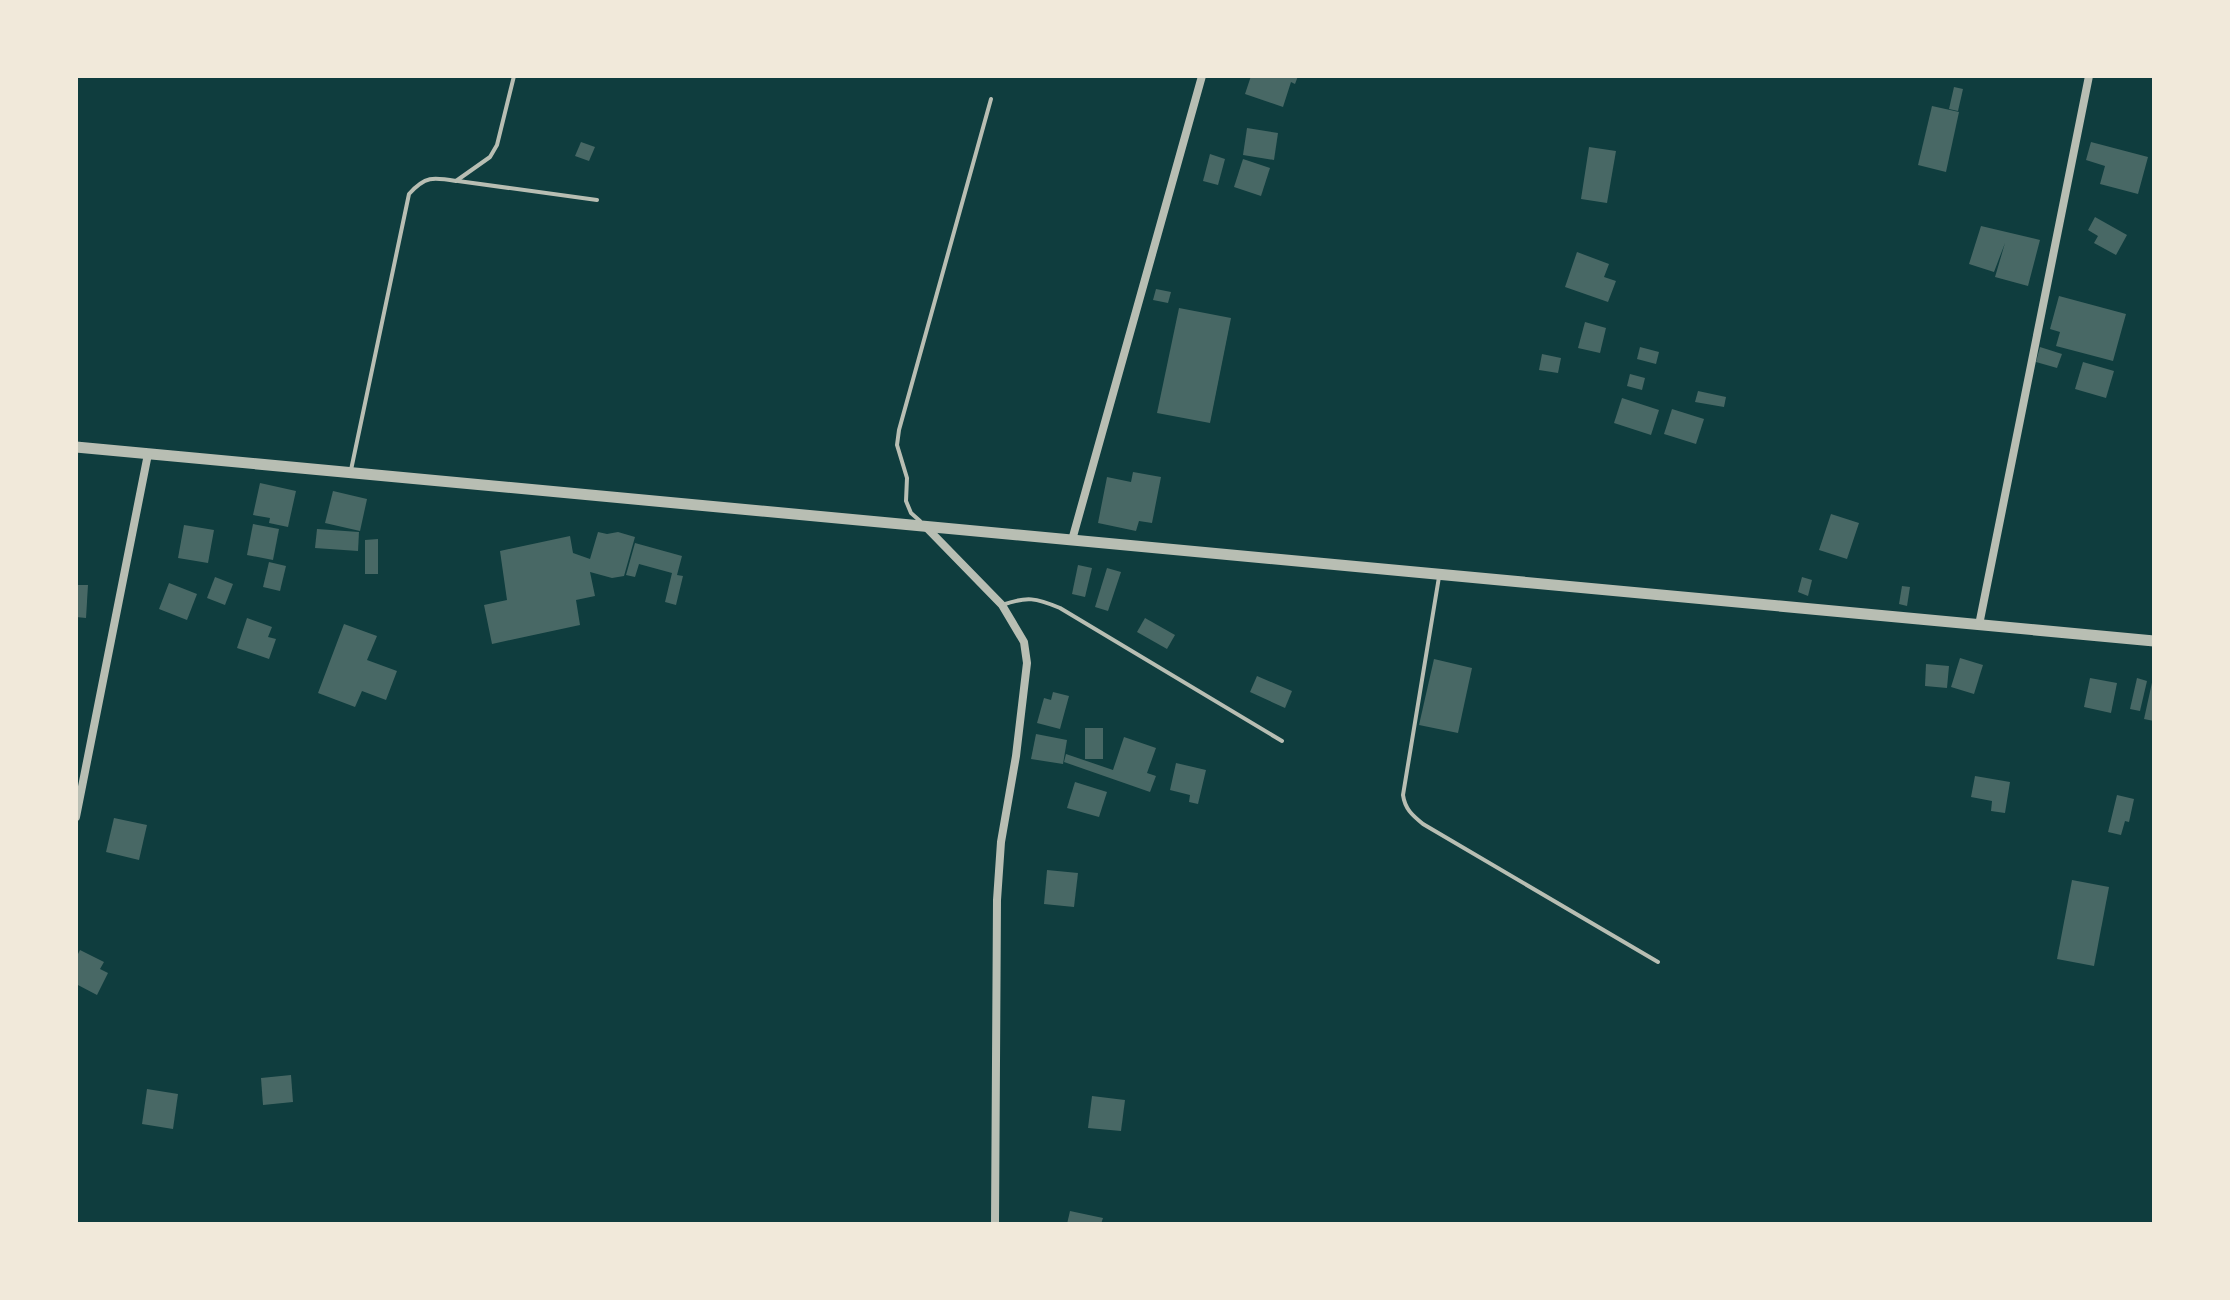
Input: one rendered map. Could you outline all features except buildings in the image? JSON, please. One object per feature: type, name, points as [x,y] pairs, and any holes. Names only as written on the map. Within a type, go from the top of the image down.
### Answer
[{"type":"street","points":[[1072,540],[1202,76]]},
{"type":"street","points":[[1979,625],[2089,76]]},
{"type":"street","points":[[76,447],[2154,641]]},
{"type":"street","points":[[76,817],[148,454]]},
{"type":"street","points":[[925,526],[1002,605],[1024,642],[1027,663],[1016,756],[1001,842],[997,900],[995,1224]]},
{"type":"lane","points":[[456,181],[490,157],[497,145],[514,76]]},
{"type":"lane","points":[[925,526],[911,513],[906,501],[907,478],[897,445],[991,99]]},
{"type":"lane","points":[[350,472],[409,194],[419,182],[436,178],[597,200]]},
{"type":"lane","points":[[1439,574],[1403,795],[1405,805],[1411,815],[1423,824],[1658,962]]},
{"type":"lane","points":[[1002,605],[1021,599],[1038,599],[1060,608],[1282,741]]}]
